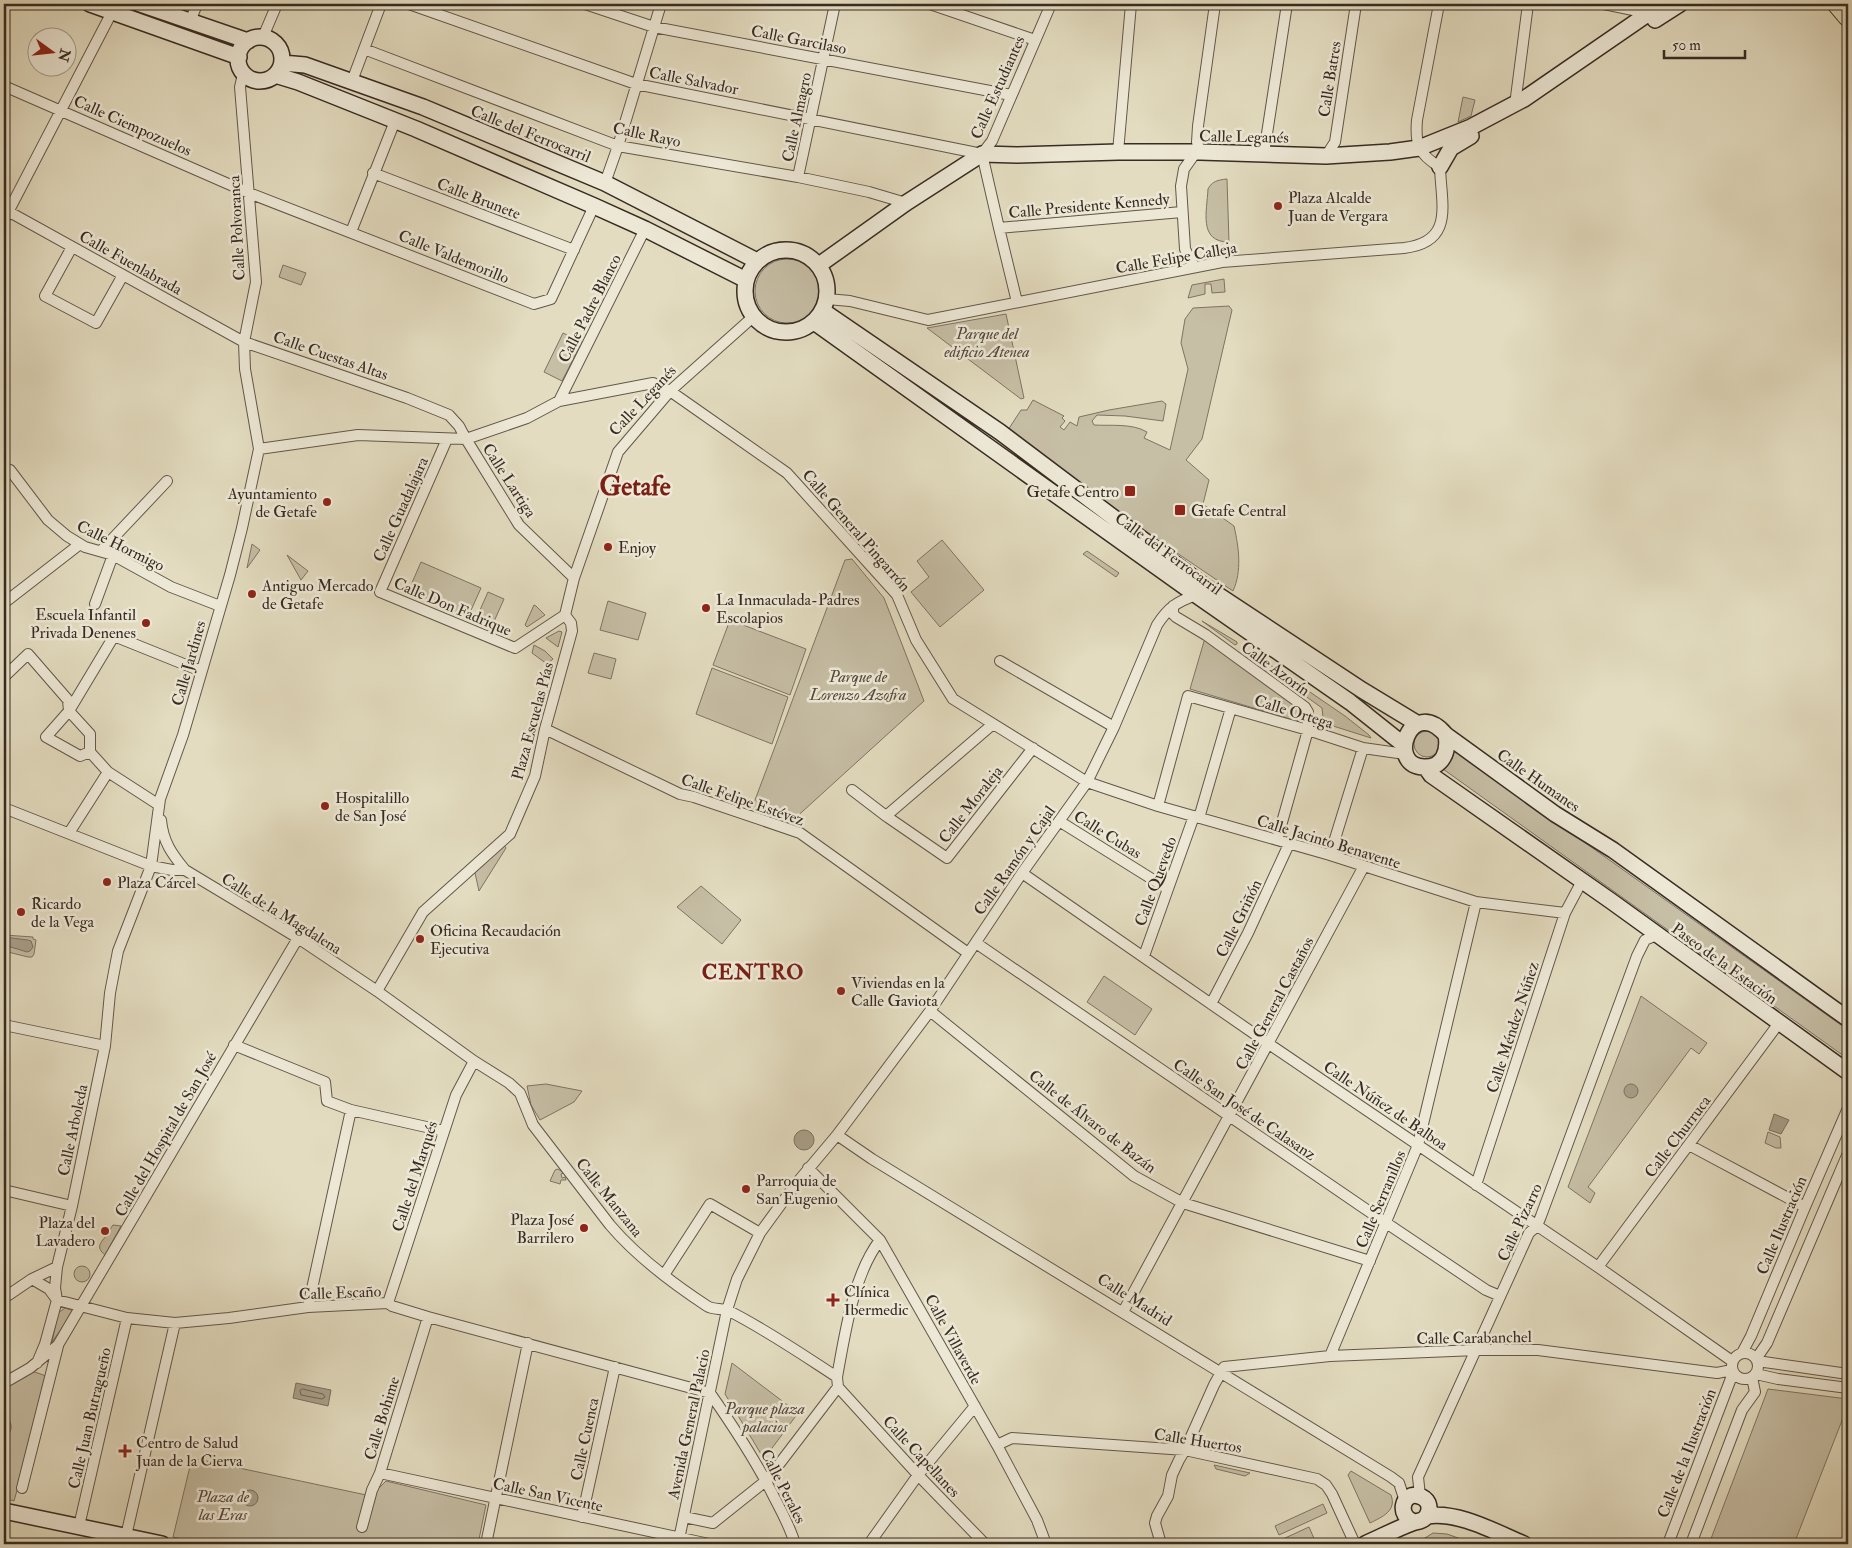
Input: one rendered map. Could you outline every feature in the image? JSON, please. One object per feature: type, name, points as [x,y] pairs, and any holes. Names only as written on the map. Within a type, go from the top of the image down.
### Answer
[{"type":"highway","points":[[1837,4],[1848,17]]},
{"type":"street","points":[[90,4],[239,58]]},
{"type":"street","points":[[140,4],[248,42]]},
{"type":"street","points":[[190,22],[197,4]]},
{"type":"street","points":[[263,37],[276,4]]},
{"type":"street","points":[[352,81],[381,4]]},
{"type":"street","name":"Calle Salvador","points":[[409,4],[636,84],[812,118],[982,154]]},
{"type":"street","name":"Calle Garcilaso","points":[[584,4],[654,27],[1011,95]]},
{"type":"street","points":[[605,183],[661,4]]},
{"type":"street","name":"Calle Almagro","points":[[798,177],[812,118],[834,4]]},
{"type":"street","points":[[930,4],[1035,40]]},
{"type":"street","name":"Calle Estudiantes","points":[[982,154],[992,141],[1051,4]]},
{"type":"street","points":[[1118,152],[1131,4]]},
{"type":"street","points":[[1194,267],[1185,249],[1182,177],[1184,169],[1198,152],[1198,126],[1215,4]]},
{"type":"street","points":[[1264,153],[1287,4]]},
{"type":"street","name":"Calle Batres","points":[[1326,156],[1335,142],[1356,4]]},
{"type":"street","points":[[1439,4],[1417,120],[1417,137],[1419,148],[1431,162],[1440,167],[1448,151],[1456,144],[1528,106],[1680,4]]},
{"type":"street","points":[[1515,105],[1528,4]]},
{"type":"street","points":[[1604,4],[1647,7]]},
{"type":"street","name":"Calle Leganés","points":[[982,154],[1198,152],[1326,156],[1419,148],[1471,127],[1515,105],[1647,7]]},
{"type":"street","points":[[5,214],[112,12]]},
{"type":"street","points":[[263,37],[273,41],[279,48],[278,69],[262,80],[243,74],[239,58],[243,46],[252,39],[263,37]]},
{"type":"street","name":"Calle Rayo","points":[[364,49],[618,146],[798,177],[869,192],[906,203]]},
{"type":"street","name":"Calle del Ferrocarril","points":[[278,69],[306,65],[423,107],[605,183],[757,261]]},
{"type":"street","points":[[278,69],[298,82],[395,121],[594,206],[645,229],[746,280]]},
{"type":"street","name":"Calle Polvoranca","points":[[242,528],[259,449],[245,368],[244,342],[256,282],[240,87],[243,74]]},
{"type":"street","name":"Calle Ciempozuelos","points":[[4,86],[249,193]]},
{"type":"street","points":[[351,232],[395,121]]},
{"type":"street","points":[[819,266],[906,203],[982,154],[1017,302]]},
{"type":"street","name":"Calle Felipe Calleja","points":[[821,311],[857,303],[928,320],[1194,267],[1253,259],[1404,248],[1422,245],[1436,232],[1442,217],[1440,167]]},
{"type":"street","name":"Calle Brunete","points":[[373,173],[574,250]]},
{"type":"street","name":"Calle Valdemorillo","points":[[249,193],[534,304],[552,300],[594,206]]},
{"type":"street","name":"Calle Presidente Kennedy","points":[[999,228],[1182,212]]},
{"type":"street","name":"Calle Fuenlabrada","points":[[5,214],[72,247],[244,342]]},
{"type":"street","name":"Calle Padre Blanco","points":[[559,401],[645,229]]},
{"type":"street","points":[[72,247],[45,296],[96,323],[123,275]]},
{"type":"street","points":[[792,250],[807,256],[819,266],[825,276],[827,287],[821,311],[805,329],[782,333],[766,328],[753,317],[745,299],[746,280],[757,261],[769,253],[792,250]]},
{"type":"street","name":"Calle del Ferrocarril","points":[[821,311],[1196,595],[1350,702],[1404,750]]},
{"type":"street","name":"Calle del Ferrocarril","points":[[821,311],[1000,432],[1203,585],[1362,690],[1418,724]]},
{"type":"street","name":"Calle Leganés","points":[[565,616],[574,578],[618,452],[670,391],[753,317]]},
{"type":"street","name":"Calle Cuestas Altas","points":[[244,342],[407,398],[449,415],[459,426],[466,440]]},
{"type":"street","name":"Calle General Pingarrón","points":[[466,440],[527,418],[559,401],[653,383],[670,391],[787,473],[897,595],[916,640],[953,699],[1088,782]]},
{"type":"street","points":[[259,449],[358,435],[466,440]]},
{"type":"street","name":"Calle Guadalajara","points":[[380,592],[447,439]]},
{"type":"street","name":"Calle Lartiga","points":[[466,440],[519,525],[574,578]]},
{"type":"street","name":"Calle Hormigo","points":[[4,468],[10,470],[48,520],[66,536],[80,544],[113,555],[171,588],[220,606]]},
{"type":"street","points":[[101,551],[167,481]]},
{"type":"street","name":"Calle Jardines","points":[[151,866],[159,804],[183,735],[242,528]]},
{"type":"street","points":[[4,603],[80,544]]},
{"type":"street","points":[[95,604],[113,555]]},
{"type":"street","name":"Calle Don Fadrique","points":[[380,592],[515,648],[565,616]]},
{"type":"street","name":"Calle Ramón y Cajal","points":[[760,1233],[808,1168],[837,1135],[930,1011],[1022,873],[1088,782],[1114,727],[1157,625],[1173,606],[1196,595]]},
{"type":"street","name":"Calle Azorín","points":[[1173,606],[1173,614],[1176,618],[1206,635],[1305,707],[1308,712],[1308,730],[1277,840]]},
{"type":"street","name":"Plaza Escuelas Pías","points":[[377,991],[423,912],[510,834],[535,776],[545,729],[572,631],[571,624],[565,616]]},
{"type":"street","points":[[90,752],[80,756],[46,737],[69,711],[114,636],[201,671]]},
{"type":"street","points":[[4,677],[28,654],[68,700],[69,711],[90,734],[90,752],[108,772],[159,804]]},
{"type":"street","points":[[1000,661],[1114,727]]},
{"type":"street","name":"Calle Ortega","points":[[1158,806],[1188,696],[1308,730],[1363,748]]},
{"type":"street","name":"Calle Quevedo","points":[[1144,956],[1196,817],[1231,708]]},
{"type":"street","name":"Calle Humanes","points":[[1418,724],[1429,723],[1439,727],[1446,735],[1555,814],[1613,850]]},
{"type":"street","points":[[886,816],[993,724]]},
{"type":"street","points":[[1418,724],[1405,736],[1404,750],[1411,762],[1426,768],[1431,775],[1582,881]]},
{"type":"street","name":"Calle Felipe Estévez","points":[[545,729],[680,794],[800,833],[968,953]]},
{"type":"street","points":[[1426,768],[1439,763],[1446,755],[1448,745],[1446,735]]},
{"type":"street","name":"Calle Moraleja","points":[[852,790],[947,858],[1033,748]]},
{"type":"street","points":[[1330,855],[1363,748],[1404,750]]},
{"type":"street","points":[[69,833],[108,772]]},
{"type":"street","name":"Calle Jacinto Benavente","points":[[1088,782],[1158,806],[1330,855],[1476,902],[1565,913]]},
{"type":"street","name":"Calle Jardines","points":[[159,804],[162,836],[174,856],[186,870]]},
{"type":"street","name":"Calle de la Magdalena","points":[[4,808],[151,866],[172,870],[186,870],[298,938],[377,991],[474,1061],[510,1082],[520,1093]]},
{"type":"street","name":"Calle Cubas","points":[[1058,821],[1168,889]]},
{"type":"street","name":"Calle Griñón","points":[[1212,1004],[1290,844]]},
{"type":"street","name":"Paseo de la Estación","points":[[1613,850],[1848,1019]]},
{"type":"street","name":"Calle Arboleda","points":[[37,1362],[45,1344],[57,1300],[54,1288],[57,1267],[72,1206],[105,1046],[110,993],[118,951],[151,866]]},
{"type":"street","name":"Calle General Castaños","points":[[1123,1312],[1364,866]]},
{"type":"street","name":"Calle Núñez de Balboa","points":[[1022,873],[1269,1044],[1598,1267],[1732,1368]]},
{"type":"street","name":"Paseo de la Estación","points":[[1582,881],[1848,1072]]},
{"type":"street","name":"Calle Méndez Núñez","points":[[1476,1185],[1565,913],[1582,881]]},
{"type":"street","name":"Calle Serranillos","points":[[1330,1356],[1387,1224],[1418,1145],[1476,902]]},
{"type":"street","name":"Calle Pizarro","points":[[1416,1509],[1417,1480],[1529,1233],[1537,1226],[1637,956],[1645,940],[1657,935]]},
{"type":"street","name":"Calle del Hospital de San José","points":[[22,1488],[58,1345],[298,938]]},
{"type":"street","name":"Calle San José de Calasanz","points":[[976,943],[1387,1224],[1486,1290],[1500,1296]]},
{"type":"street","name":"Calle de Álvaro de Bazán","points":[[930,1011],[1134,1176],[1183,1203],[1370,1261]]},
{"type":"street","name":"Calle Churruca","points":[[1598,1267],[1779,1022]]},
{"type":"street","points":[[4,1025],[105,1046]]},
{"type":"street","points":[[234,1045],[325,1082],[327,1101],[351,1110],[444,1131]]},
{"type":"street","name":"Calle del Marqués","points":[[388,1303],[456,1095],[474,1061]]},
{"type":"street","name":"Calle Manzana","points":[[520,1093],[533,1125],[622,1240],[664,1275],[710,1308],[727,1310]]},
{"type":"street","name":"Calle Ilustración","points":[[1742,1353],[1751,1336],[1804,1207],[1848,1108]]},
{"type":"street","points":[[308,1307],[351,1110]]},
{"type":"street","name":"Calle Madrid","points":[[837,1135],[872,1159],[1123,1312],[1220,1374],[1391,1477],[1399,1483],[1416,1509]]},
{"type":"street","points":[[1689,1145],[1804,1207]]},
{"type":"street","name":"Calle Ilustración","points":[[1756,1360],[1767,1344],[1848,1153]]},
{"type":"street","name":"Calle Villaverde","points":[[808,1168],[880,1240],[997,1445],[1037,1520],[1046,1544]]},
{"type":"street","points":[[4,1190],[72,1206]]},
{"type":"street","points":[[664,1275],[710,1204],[760,1233]]},
{"type":"street","name":"Avenida General Palacio","points":[[679,1541],[727,1310],[737,1279],[760,1233]]},
{"type":"street","points":[[684,1516],[713,1523],[767,1480],[837,1382],[850,1312],[869,1253],[880,1240]]},
{"type":"street","points":[[4,1298],[32,1279],[57,1267]]},
{"type":"street","name":"Calle Escaño","points":[[32,1279],[49,1289],[57,1300],[127,1318],[174,1323],[229,1318],[308,1307],[388,1303],[392,1306],[428,1317],[710,1393]]},
{"type":"street","name":"Calle Capellanes","points":[[727,1310],[803,1355],[837,1382],[918,1476],[985,1544]]},
{"type":"street","name":"Calle Bohime","points":[[362,1527],[372,1490],[380,1473],[428,1317]]},
{"type":"street","name":"Calle Juan Butragueño","points":[[80,1526],[127,1318]]},
{"type":"street","points":[[126,1536],[174,1323]]},
{"type":"street","points":[[486,1544],[528,1343]]},
{"type":"street","name":"Calle del Hospital de San José","points":[[37,1362],[58,1345]]},
{"type":"street","name":"Calle Carabanchel","points":[[1220,1374],[1224,1367],[1330,1356],[1477,1350],[1538,1350],[1717,1373],[1732,1368]]},
{"type":"street","points":[[1848,1374],[1756,1360],[1750,1354],[1742,1353],[1737,1355],[1732,1368],[1739,1378],[1746,1379],[1754,1375],[1848,1388]]},
{"type":"street","points":[[1691,1544],[1742,1410],[1755,1392],[1754,1375],[1756,1360]]},
{"type":"street","points":[[4,1383],[37,1362],[50,1373]]},
{"type":"street","name":"Calle Cuenca","points":[[582,1517],[615,1367]]},
{"type":"street","name":"Calle de la Ilustración","points":[[1668,1544],[1732,1368]]},
{"type":"street","points":[[1160,1544],[1155,1524],[1157,1516],[1168,1496],[1172,1475],[1220,1374]]},
{"type":"street","name":"Calle Perales","points":[[710,1393],[767,1480],[790,1528],[794,1544]]},
{"type":"street","points":[[869,1544],[918,1476],[975,1406]]},
{"type":"street","name":"Calle Huertos","points":[[997,1445],[1012,1438],[1185,1450],[1316,1479],[1326,1485],[1332,1494],[1355,1544]]},
{"type":"street","name":"Calle San Vicente","points":[[380,1473],[582,1517],[679,1541],[709,1544]]},
{"type":"street","points":[[1376,1542],[1394,1530],[1416,1509],[1457,1517],[1524,1544]]},
{"type":"street","points":[[4,1511],[162,1544]]},
{"type":"green space","points":[[1463,97],[1475,100],[1471,116],[1458,122]]},
{"type":"green space","points":[[1227,179],[1229,242],[1219,241],[1212,237],[1206,224],[1208,189],[1216,181]]},
{"type":"green space","points":[[787,259],[805,265],[813,273],[819,291],[813,309],[805,317],[787,323],[769,317],[761,309],[755,291],[761,273],[769,265]]},
{"type":"green space","points":[[283,265],[306,273],[301,285],[279,277]]},
{"type":"green space","points":[[1224,279],[1225,292],[1212,293],[1211,284],[1205,284],[1205,294],[1188,298],[1192,285]]},
{"type":"green space","points":[[1229,306],[1232,310],[1202,439],[1186,460],[1209,480],[1203,504],[1234,526],[1239,567],[1233,591],[1143,530],[1008,430],[1021,410],[1027,410],[1033,400],[1064,416],[1062,418],[1065,421],[1060,427],[1064,430],[1070,422],[1077,426],[1079,417],[1162,401],[1166,404],[1163,421],[1125,416],[1097,415],[1092,421],[1094,425],[1128,426],[1141,429],[1147,432],[1144,438],[1170,450],[1188,369],[1181,343],[1185,319],[1193,308]]},
{"type":"green space","name":"Parque del edificio Atenea","points":[[1006,314],[1024,398],[1021,399],[927,328]]},
{"type":"green space","points":[[563,333],[582,342],[562,381],[544,372]]},
{"type":"green space","points":[[942,540],[984,590],[940,627],[911,592],[929,577],[917,561]]},
{"type":"green space","points":[[252,544],[260,550],[247,568]]},
{"type":"green space","points":[[1087,551],[1119,573],[1116,577],[1083,554]]},
{"type":"green space","points":[[287,555],[308,571],[301,580]]},
{"type":"green space","name":"Parque de Lorenzo Azofra","points":[[852,559],[884,598],[924,701],[792,821],[752,808],[845,560]]},
{"type":"green space","points":[[421,562],[481,588],[468,617],[408,592]]},
{"type":"green space","points":[[488,592],[504,599],[492,626],[476,619]]},
{"type":"green space","points":[[608,601],[646,613],[638,640],[600,630]]},
{"type":"green space","points":[[534,605],[545,615],[527,627],[525,625]]},
{"type":"green space","points":[[730,620],[806,649],[790,695],[713,665]]},
{"type":"green space","points":[[1202,621],[1237,642],[1237,644],[1235,645]]},
{"type":"green space","points":[[559,631],[562,632],[558,647],[546,638]]},
{"type":"green space","points":[[1205,638],[1302,708],[1297,721],[1190,689]]},
{"type":"green space","points":[[534,645],[545,651],[553,659],[547,664],[532,653]]},
{"type":"green space","points":[[1250,651],[1345,716],[1371,738],[1330,725],[1323,717],[1322,708],[1247,654]]},
{"type":"green space","points":[[594,653],[616,659],[611,679],[588,673]]},
{"type":"green space","points":[[712,668],[788,697],[772,744],[696,714]]},
{"type":"green space","points":[[1427,731],[1437,734],[1440,744],[1437,754],[1427,757],[1417,754],[1414,744],[1417,734]]},
{"type":"green space","points":[[1455,750],[1848,1030],[1848,1059],[1443,769]]},
{"type":"green space","points":[[504,845],[506,848],[479,891],[475,873]]},
{"type":"green space","points":[[701,886],[741,920],[722,944],[677,907]]},
{"type":"green space","points":[[4,935],[33,937],[36,940],[32,957],[4,951]]},
{"type":"green space","points":[[1104,976],[1152,1009],[1135,1035],[1087,1002]]},
{"type":"green space","points":[[1641,996],[1707,1043],[1699,1054],[1691,1048],[1588,1187],[1595,1193],[1590,1203],[1568,1187]]},
{"type":"green space","points":[[546,1084],[582,1091],[574,1102],[540,1120],[531,1105],[527,1086]]},
{"type":"green space","points":[[1768,1132],[1780,1137],[1781,1148],[1765,1143]]},
{"type":"green space","points":[[558,1169],[564,1173],[561,1174],[562,1178],[565,1177],[566,1180],[561,1180],[560,1184],[550,1181],[555,1170]]},
{"type":"green space","points":[[113,1225],[121,1226],[105,1255],[100,1249],[100,1245]]},
{"type":"green space","points":[[82,1266],[90,1274],[82,1282],[74,1274]]},
{"type":"green space","points":[[65,1308],[74,1311],[52,1342],[58,1313]]},
{"type":"green space","name":"Parque plaza palacios","points":[[732,1363],[798,1413],[764,1459],[725,1394]]},
{"type":"green space","points":[[29,1370],[49,1377],[14,1501],[4,1498],[4,1387]]},
{"type":"green space","points":[[1768,1389],[1848,1399],[1848,1405],[1794,1544],[1709,1544]]},
{"type":"green space","name":"Plaza de las Eras","points":[[192,1458],[371,1496],[386,1481],[486,1505],[478,1544],[204,1544],[173,1537]]},
{"type":"green space","points":[[1214,1465],[1250,1473],[1245,1476],[1216,1469]]},
{"type":"green space","points":[[1351,1471],[1391,1495],[1392,1505],[1384,1516],[1370,1523],[1348,1475]]},
{"type":"green space","points":[[1323,1504],[1327,1513],[1279,1535],[1275,1526]]},
{"type":"green space","points":[[1309,1527],[1316,1543],[1285,1544],[1283,1539]]},
{"type":"green space","points":[[1433,1533],[1447,1534],[1475,1544],[1415,1544]]},
{"type":"water","points":[[4,937],[31,941],[33,947],[27,952],[4,945]]},
{"type":"water","points":[[1628,1084],[1634,1084],[1638,1091],[1634,1098],[1628,1098],[1624,1094],[1624,1088]]},
{"type":"water","points":[[1774,1114],[1789,1120],[1781,1134],[1769,1130]]},
{"type":"water","points":[[804,1130],[811,1133],[814,1140],[811,1147],[804,1150],[797,1147],[794,1140],[797,1133]]},
{"type":"water","points":[[296,1383],[331,1390],[328,1406],[293,1398]]},
{"type":"water","points":[[4,1417],[11,1424],[11,1430],[4,1438]]},
{"type":"water","points":[[247,1490],[253,1490],[258,1495],[256,1504],[247,1506],[242,1501],[242,1495]]},
{"type":"place","name":"Plaza Alcalde Juan de Vergara","points":[[1278,206]]},
{"type":"place","name":"Getafe Centro","points":[[1130,491]]},
{"type":"place","name":"Ayuntamiento de Getafe","points":[[327,502]]},
{"type":"place","name":"Getafe Central","points":[[1180,510]]},
{"type":"place","name":"Enjoy","points":[[608,547]]},
{"type":"place","name":"Antiguo Mercado de Getafe","points":[[252,594]]},
{"type":"place","name":"La Inmaculada-Padres Escolapios","points":[[706,608]]},
{"type":"place","name":"Escuela Infantil Privada Denenes","points":[[146,623]]},
{"type":"place","name":"Hospitalillo de San José","points":[[325,806]]},
{"type":"place","name":"Plaza Cárcel","points":[[107,882]]},
{"type":"place","name":"Ricardo de la Vega","points":[[21,912]]},
{"type":"place","name":"Oficina Recaudación Ejecutiva","points":[[420,939]]},
{"type":"place","name":"Viviendas en la Calle Gaviota","points":[[841,991]]},
{"type":"place","name":"Parroquia de San Eugenio","points":[[746,1189]]},
{"type":"place","name":"Plaza José Barrilero","points":[[584,1228]]},
{"type":"place","name":"Plaza del Lavadero","points":[[105,1231]]},
{"type":"place","name":"Clínica Ibermedic","points":[[833,1300]]},
{"type":"place","name":"Centro de Salud Juan de la Cierva","points":[[125,1451]]},
{"type":"district","name":"Getafe","points":[[635,486]]},
{"type":"district","name":"CENTRO","points":[[753,972]]}]
